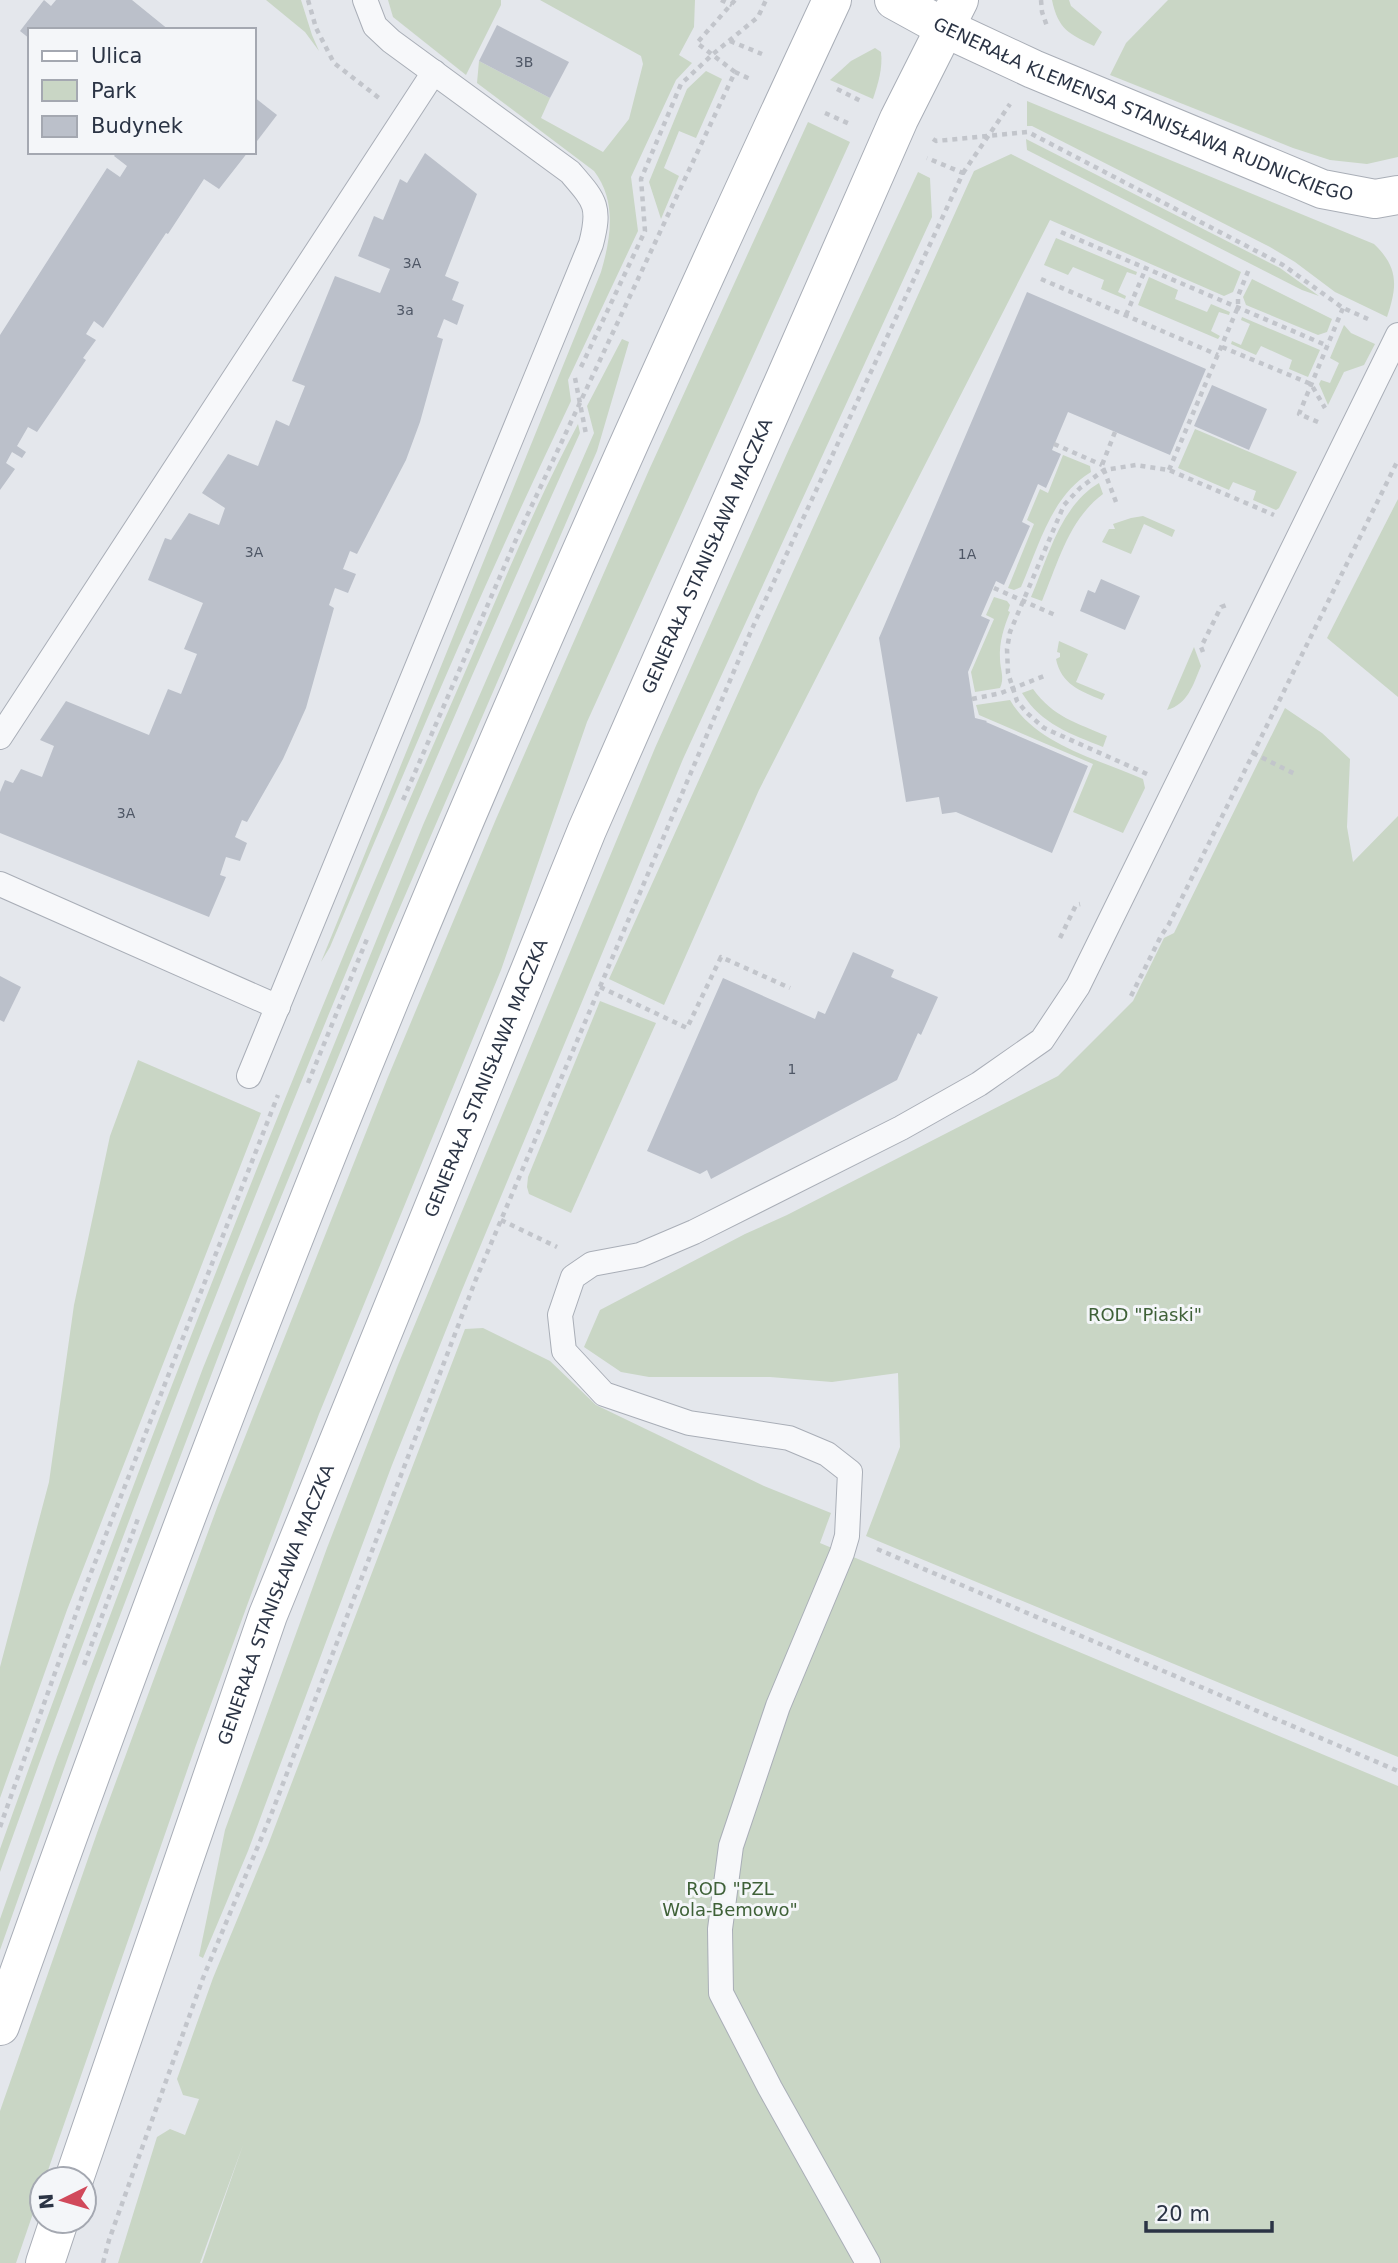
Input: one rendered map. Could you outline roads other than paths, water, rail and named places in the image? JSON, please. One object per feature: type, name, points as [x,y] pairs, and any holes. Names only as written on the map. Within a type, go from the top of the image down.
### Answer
[{"type":"main road","points":[[0,2026],[234,1389],[396,984],[533,661],[832,0]]},
{"type":"main road","name":"GENERAŁA KLEMENSA STANISŁAWA RUDNICKIEGO","points":[[894,0],[952,14],[1033,69],[1322,189],[1375,200],[1398,195]]},
{"type":"main road","name":"GENERAŁA STANISŁAWA MACZKA","points":[[79,2165],[268,1615],[587,830],[899,119],[952,14]]},
{"type":"main road","points":[[45,2263],[54,2235]]},
{"type":"lane","points":[[249,1076],[591,244],[598,218],[589,194],[570,172],[391,41],[375,26],[365,0]]},
{"type":"lane","points":[[0,737],[434,72]]},
{"type":"lane","points":[[868,2263],[770,2088],[721,1993],[720,1929],[731,1846],[778,1706],[842,1553],[847,1536],[850,1472],[827,1454],[789,1438],[689,1423],[604,1394],[564,1350],[560,1315],[573,1278],[592,1264],[640,1255],[694,1232],[924,1115],[979,1084],[1042,1040],[1078,986],[1398,335]]},
{"type":"lane","points":[[0,884],[278,1007]]},
{"type":"park label","name":"ROD \"Piaski\"","points":[[1145,1315]]},
{"type":"park label","name":"ROD \"PZL Wola-Bemowo\"","points":[[730,1899]]}]
